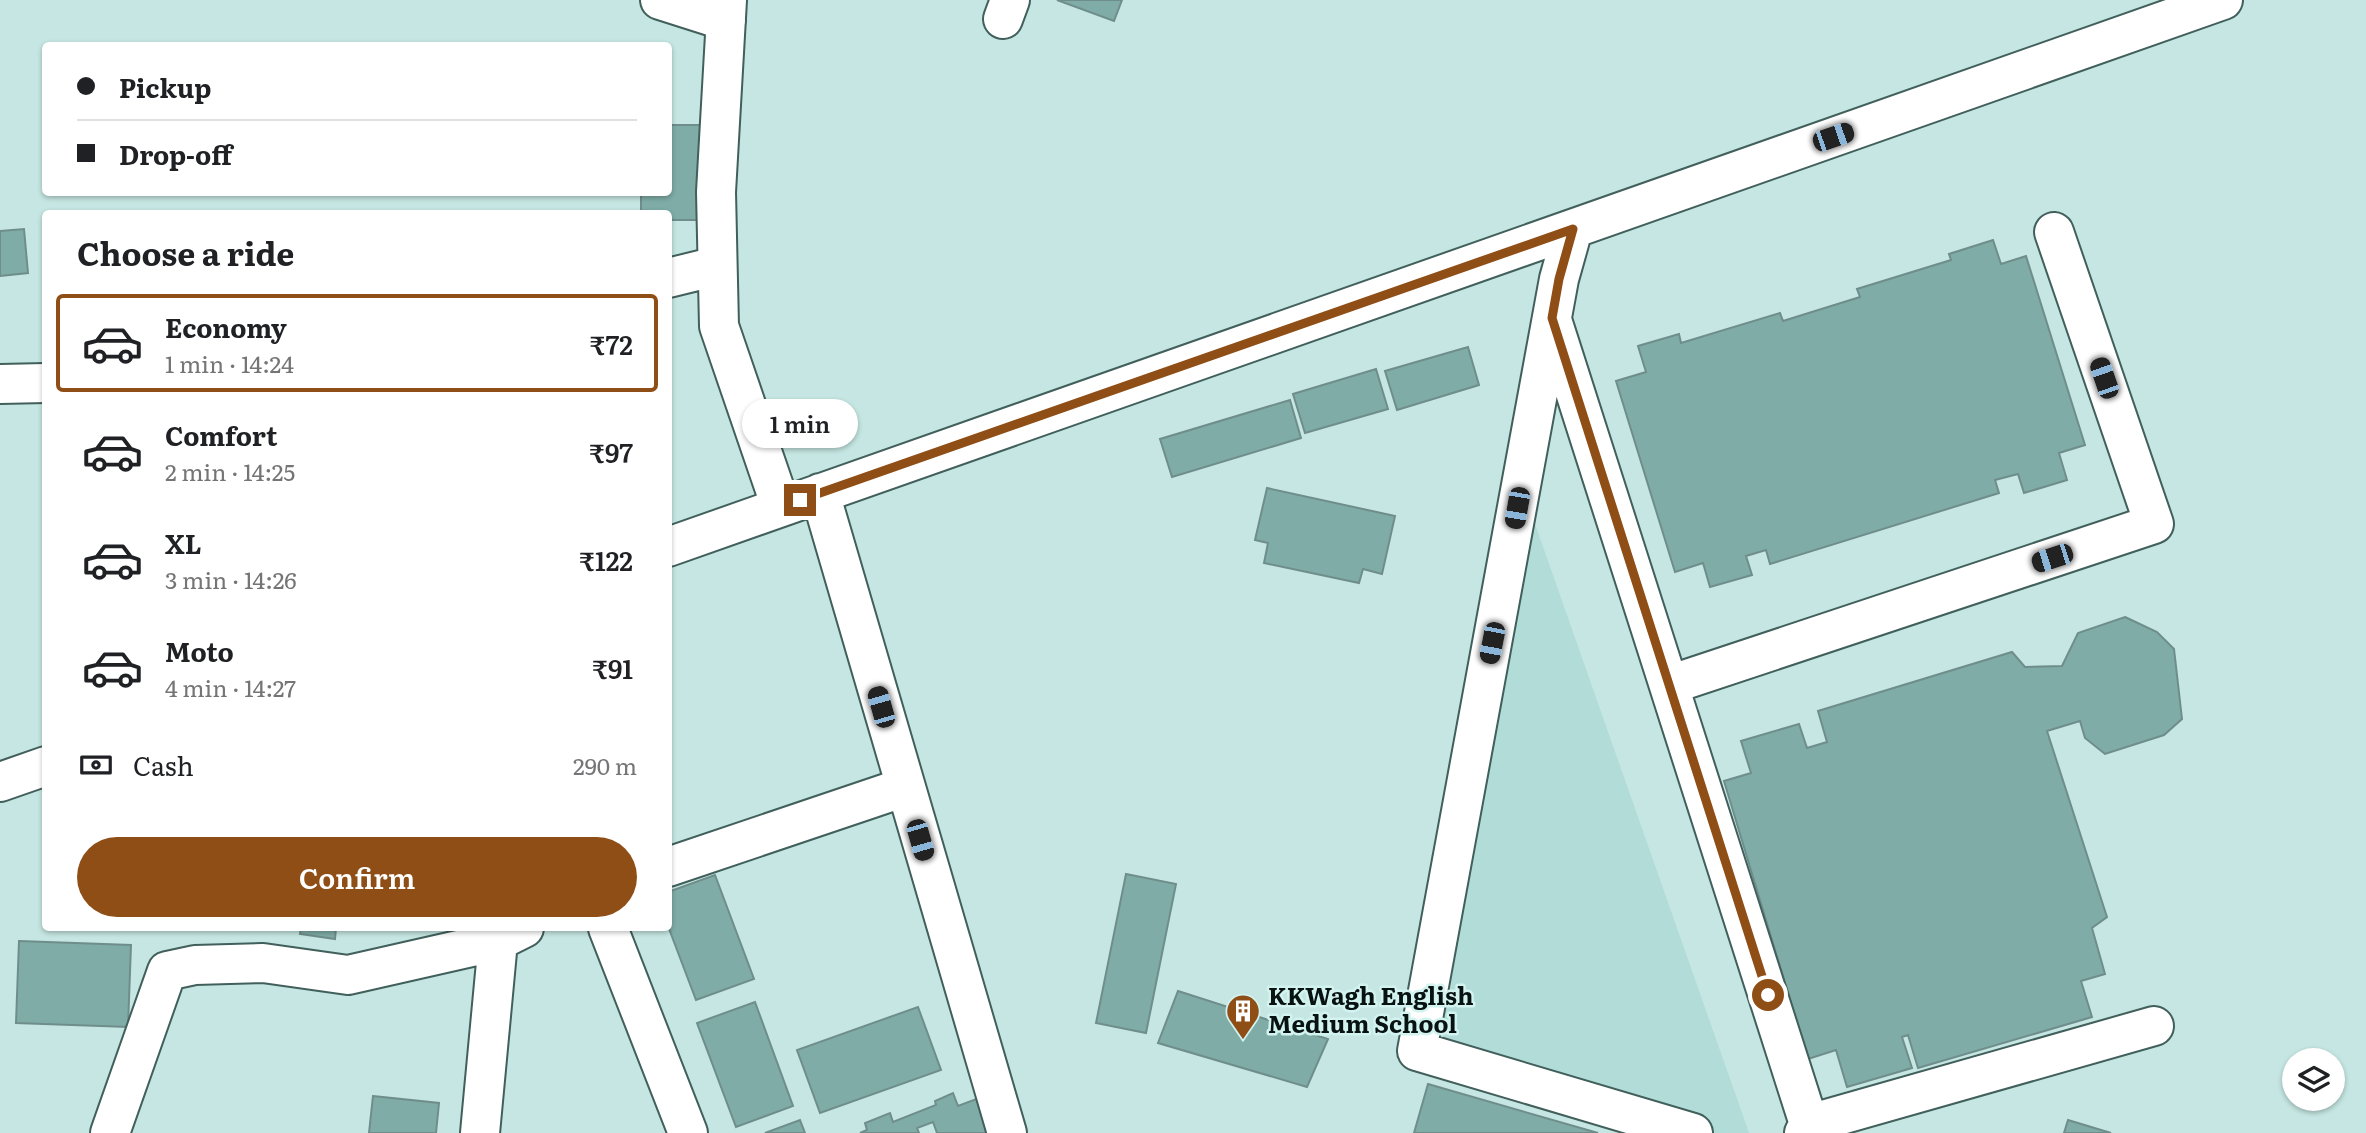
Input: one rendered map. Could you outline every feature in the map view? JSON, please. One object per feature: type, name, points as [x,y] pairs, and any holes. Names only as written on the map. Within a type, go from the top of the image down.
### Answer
[{"type":"street","points":[[660,0],[727,10],[716,192],[719,326],[781,507]]},
{"type":"street","points":[[672,546],[2223,0]]},
{"type":"street","points":[[1573,229],[1559,279],[1417,1051],[1693,1133]]},
{"type":"street","points":[[1669,685],[2154,524],[2054,232]]},
{"type":"street","points":[[672,277],[717,266]]},
{"type":"street","points":[[1552,318],[1807,1129],[2154,1026]]},
{"type":"street","points":[[0,384],[42,383]]},
{"type":"street","points":[[820,493],[1007,1133]]},
{"type":"street","points":[[0,782],[42,767]]},
{"type":"street","points":[[672,866],[905,787]]},
{"type":"street","points":[[609,931],[688,1133]]},
{"type":"street","points":[[110,1133],[167,971],[195,965],[263,963],[348,975],[511,934],[480,1133]]},
{"type":"shaded area","points":[[1529,507],[1749,1133],[1679,1133],[1417,1051]]},
{"type":"building","points":[[1057,0],[1122,0],[1114,21]]},
{"type":"building","points":[[672,125],[704,125],[703,220],[672,220],[672,210],[641,210],[641,196],[672,196]]},
{"type":"building","points":[[24,229],[28,273],[0,276],[0,231]]},
{"type":"building","points":[[1993,240],[2001,264],[2026,256],[2085,445],[2059,453],[2067,480],[2024,493],[2018,474],[1995,480],[1999,493],[1770,564],[1766,550],[1746,556],[1752,575],[1710,587],[1703,563],[1675,572],[1616,381],[1646,372],[1638,346],[1679,334],[1681,343],[1780,313],[1783,321],[1860,297],[1857,289],[1951,260],[1949,254]]},
{"type":"building","points":[[1468,347],[1479,385],[1397,410],[1385,371]]},
{"type":"building","points":[[1376,369],[1388,409],[1305,433],[1293,394]]},
{"type":"building","points":[[1290,400],[1301,438],[1172,477],[1160,439]]},
{"type":"building","points":[[1267,488],[1395,516],[1382,574],[1363,569],[1359,583],[1264,563],[1268,543],[1255,540]]},
{"type":"building","points":[[2125,617],[2157,632],[2174,649],[2182,719],[2164,735],[2105,754],[2085,738],[2080,721],[2047,731],[2107,917],[2092,928],[2105,974],[2081,981],[2092,1017],[1918,1068],[1908,1035],[1902,1037],[1912,1068],[1847,1087],[1836,1050],[1808,1059],[1724,781],[1751,773],[1741,741],[1799,724],[1807,748],[1827,742],[1818,711],[2012,652],[2025,667],[2062,666],[2078,633]]},
{"type":"building","points":[[1126,874],[1176,884],[1146,1033],[1096,1023]]},
{"type":"building","points":[[715,875],[754,979],[696,1000],[670,931],[672,931],[672,891]]},
{"type":"building","points":[[300,931],[336,931],[335,939],[300,934]]},
{"type":"building","points":[[19,941],[131,945],[128,1027],[16,1023]]},
{"type":"building","name":"KKWagh English Medium School","points":[[1178,991],[1328,1039],[1307,1087],[1158,1043]]},
{"type":"building","points":[[755,1002],[793,1106],[736,1127],[697,1023]]},
{"type":"building","points":[[918,1007],[941,1070],[820,1113],[797,1050]]},
{"type":"building","points":[[1428,1084],[1598,1133],[1414,1133]]},
{"type":"building","points":[[953,1093],[958,1106],[979,1098],[992,1133],[937,1133],[933,1122],[917,1128],[919,1133],[860,1133],[867,1130],[865,1123],[890,1113],[893,1122],[936,1105],[935,1101]]},
{"type":"building","points":[[373,1096],[439,1103],[436,1133],[369,1133]]},
{"type":"building","points":[[800,1120],[805,1133],[765,1133]]},
{"type":"building","points":[[2068,1120],[2111,1133],[2064,1133]]},
{"type":"place","name":"KKWagh English Medium School","points":[[1243,1041]]},
{"type":"route","points":[[800,500],[1573,229],[1559,279],[1552,318],[1768,995]]}]
